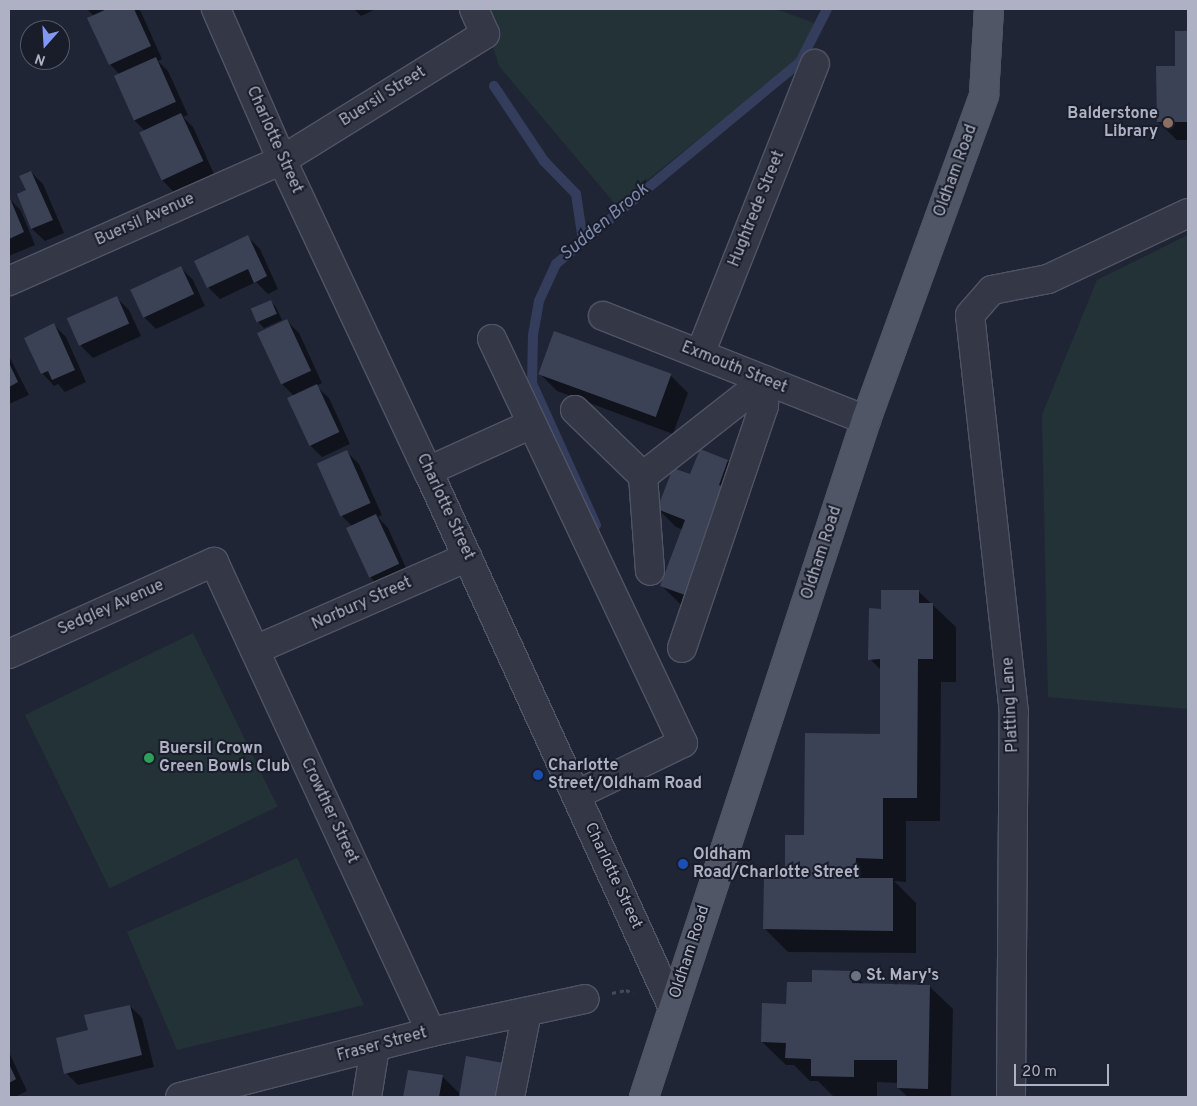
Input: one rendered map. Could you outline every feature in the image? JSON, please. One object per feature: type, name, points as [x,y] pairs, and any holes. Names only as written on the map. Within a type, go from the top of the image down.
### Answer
[{"type":"main road","name":"Oldham Road","points":[[644,1097],[672,1006],[866,420],[984,95],[989,9]]},
{"type":"street","name":"Charlotte Street","points":[[216,9],[282,160],[428,471],[672,1006]]},
{"type":"street","name":"Buersil Street","points":[[282,160],[485,34],[474,9]]},
{"type":"street","name":"Hughtrede Street","points":[[700,354],[815,64]]},
{"type":"street","name":"Buersil Avenue","points":[[9,281],[282,160]]},
{"type":"street","name":"Platting Lane","points":[[1011,1097],[1014,713],[970,314],[992,290],[1048,279],[1188,213]]},
{"type":"street","name":"Exmouth Street","points":[[603,316],[866,420]]},
{"type":"street","points":[[492,339],[683,743],[576,795]]},
{"type":"street","points":[[643,476],[766,380]]},
{"type":"street","points":[[682,648],[764,406],[766,380]]},
{"type":"street","points":[[575,410],[643,476],[650,571]]},
{"type":"street","points":[[428,471],[532,424]]},
{"type":"street","name":"Norbury Street","points":[[255,650],[468,558]]},
{"type":"street","name":"Crowther Street","points":[[214,562],[432,1032]]},
{"type":"street","name":"Sedgley Avenue","points":[[9,654],[214,562]]},
{"type":"street","name":"Fraser Street","points":[[185,1097],[432,1032],[585,999]]},
{"type":"street","points":[[510,1097],[527,1012]]},
{"type":"street","points":[[367,1097],[375,1047]]},
{"type":"path","points":[[585,999],[626,990],[672,1006]]},
{"type":"shaded area","points":[[482,9],[776,9],[814,23],[799,59],[616,205],[499,66]]},
{"type":"shaded area","points":[[1188,235],[1188,709],[1048,697],[1042,415],[1097,280]]},
{"type":"shaded area","name":"Buersil Crown Green Bowls Club","points":[[193,633],[278,806],[110,888],[25,715]]},
{"type":"shaded area","points":[[297,858],[364,1005],[177,1050],[127,932]]},
{"type":"building","points":[[107,9],[134,9],[151,46],[109,65],[87,18]]},
{"type":"building","points":[[1175,31],[1188,31],[1188,122],[1157,122],[1156,66],[1175,66]]},
{"type":"building","points":[[156,57],[176,102],[134,120],[114,76]]},
{"type":"building","points":[[181,113],[203,161],[162,180],[139,132]]},
{"type":"building","points":[[31,171],[53,220],[31,229],[17,194],[26,190],[19,176]]},
{"type":"building","points":[[9,196],[24,232],[9,239]]},
{"type":"building","points":[[248,235],[267,276],[254,283],[248,269],[207,288],[194,261]]},
{"type":"building","points":[[181,266],[194,294],[143,318],[130,290]]},
{"type":"building","points":[[117,296],[129,323],[79,346],[67,318]]},
{"type":"building","points":[[271,300],[277,314],[257,322],[251,309]]},
{"type":"building","points":[[287,319],[311,371],[281,385],[257,333]]},
{"type":"building","points":[[54,323],[75,370],[52,380],[48,371],[41,374],[24,338]]},
{"type":"building","points":[[554,331],[671,374],[656,417],[538,374]]},
{"type":"building","points":[[9,363],[18,382],[9,387]]},
{"type":"building","points":[[317,384],[339,432],[309,446],[287,398]]},
{"type":"building","points":[[700,449],[728,460],[719,485],[724,487],[685,595],[660,586],[685,520],[657,509],[673,468],[690,474]]},
{"type":"building","points":[[347,450],[371,503],[340,516],[317,463]]},
{"type":"building","points":[[376,514],[399,564],[369,578],[346,528]]},
{"type":"building","points":[[881,590],[919,590],[919,603],[933,603],[933,659],[918,659],[917,798],[883,798],[883,859],[856,858],[855,878],[893,878],[893,931],[763,929],[764,877],[785,877],[785,835],[804,835],[805,733],[880,734],[880,659],[868,660],[869,608],[881,609]]},
{"type":"building","points":[[812,970],[853,971],[852,983],[930,985],[928,1089],[897,1088],[897,1060],[854,1060],[854,1077],[811,1076],[811,1059],[785,1058],[786,1043],[761,1042],[762,1003],[786,1004],[787,982],[812,982]]},
{"type":"building","points":[[130,1005],[142,1055],[64,1074],[56,1038],[88,1030],[84,1015]]},
{"type":"building","points":[[466,1056],[503,1063],[497,1097],[459,1097]]},
{"type":"building","points":[[9,1064],[16,1079],[9,1083]]},
{"type":"building","points":[[408,1070],[443,1075],[439,1097],[403,1097]]},
{"type":"waterway","name":"Sudden Brook","points":[[596,525],[532,383],[533,335],[539,301],[556,264],[800,62],[827,9]]},
{"type":"waterway","points":[[494,86],[544,161],[576,194],[583,241]]},
{"type":"place","name":"Balderstone Library","points":[[1168,123]]},
{"type":"place","name":"Buersil Crown Green Bowls Club","points":[[149,758]]},
{"type":"place","name":"Charlotte Street/Oldham Road","points":[[538,775]]},
{"type":"place","name":"Oldham Road/Charlotte Street","points":[[683,864]]},
{"type":"place","name":"St. Mary's","points":[[856,976]]}]
